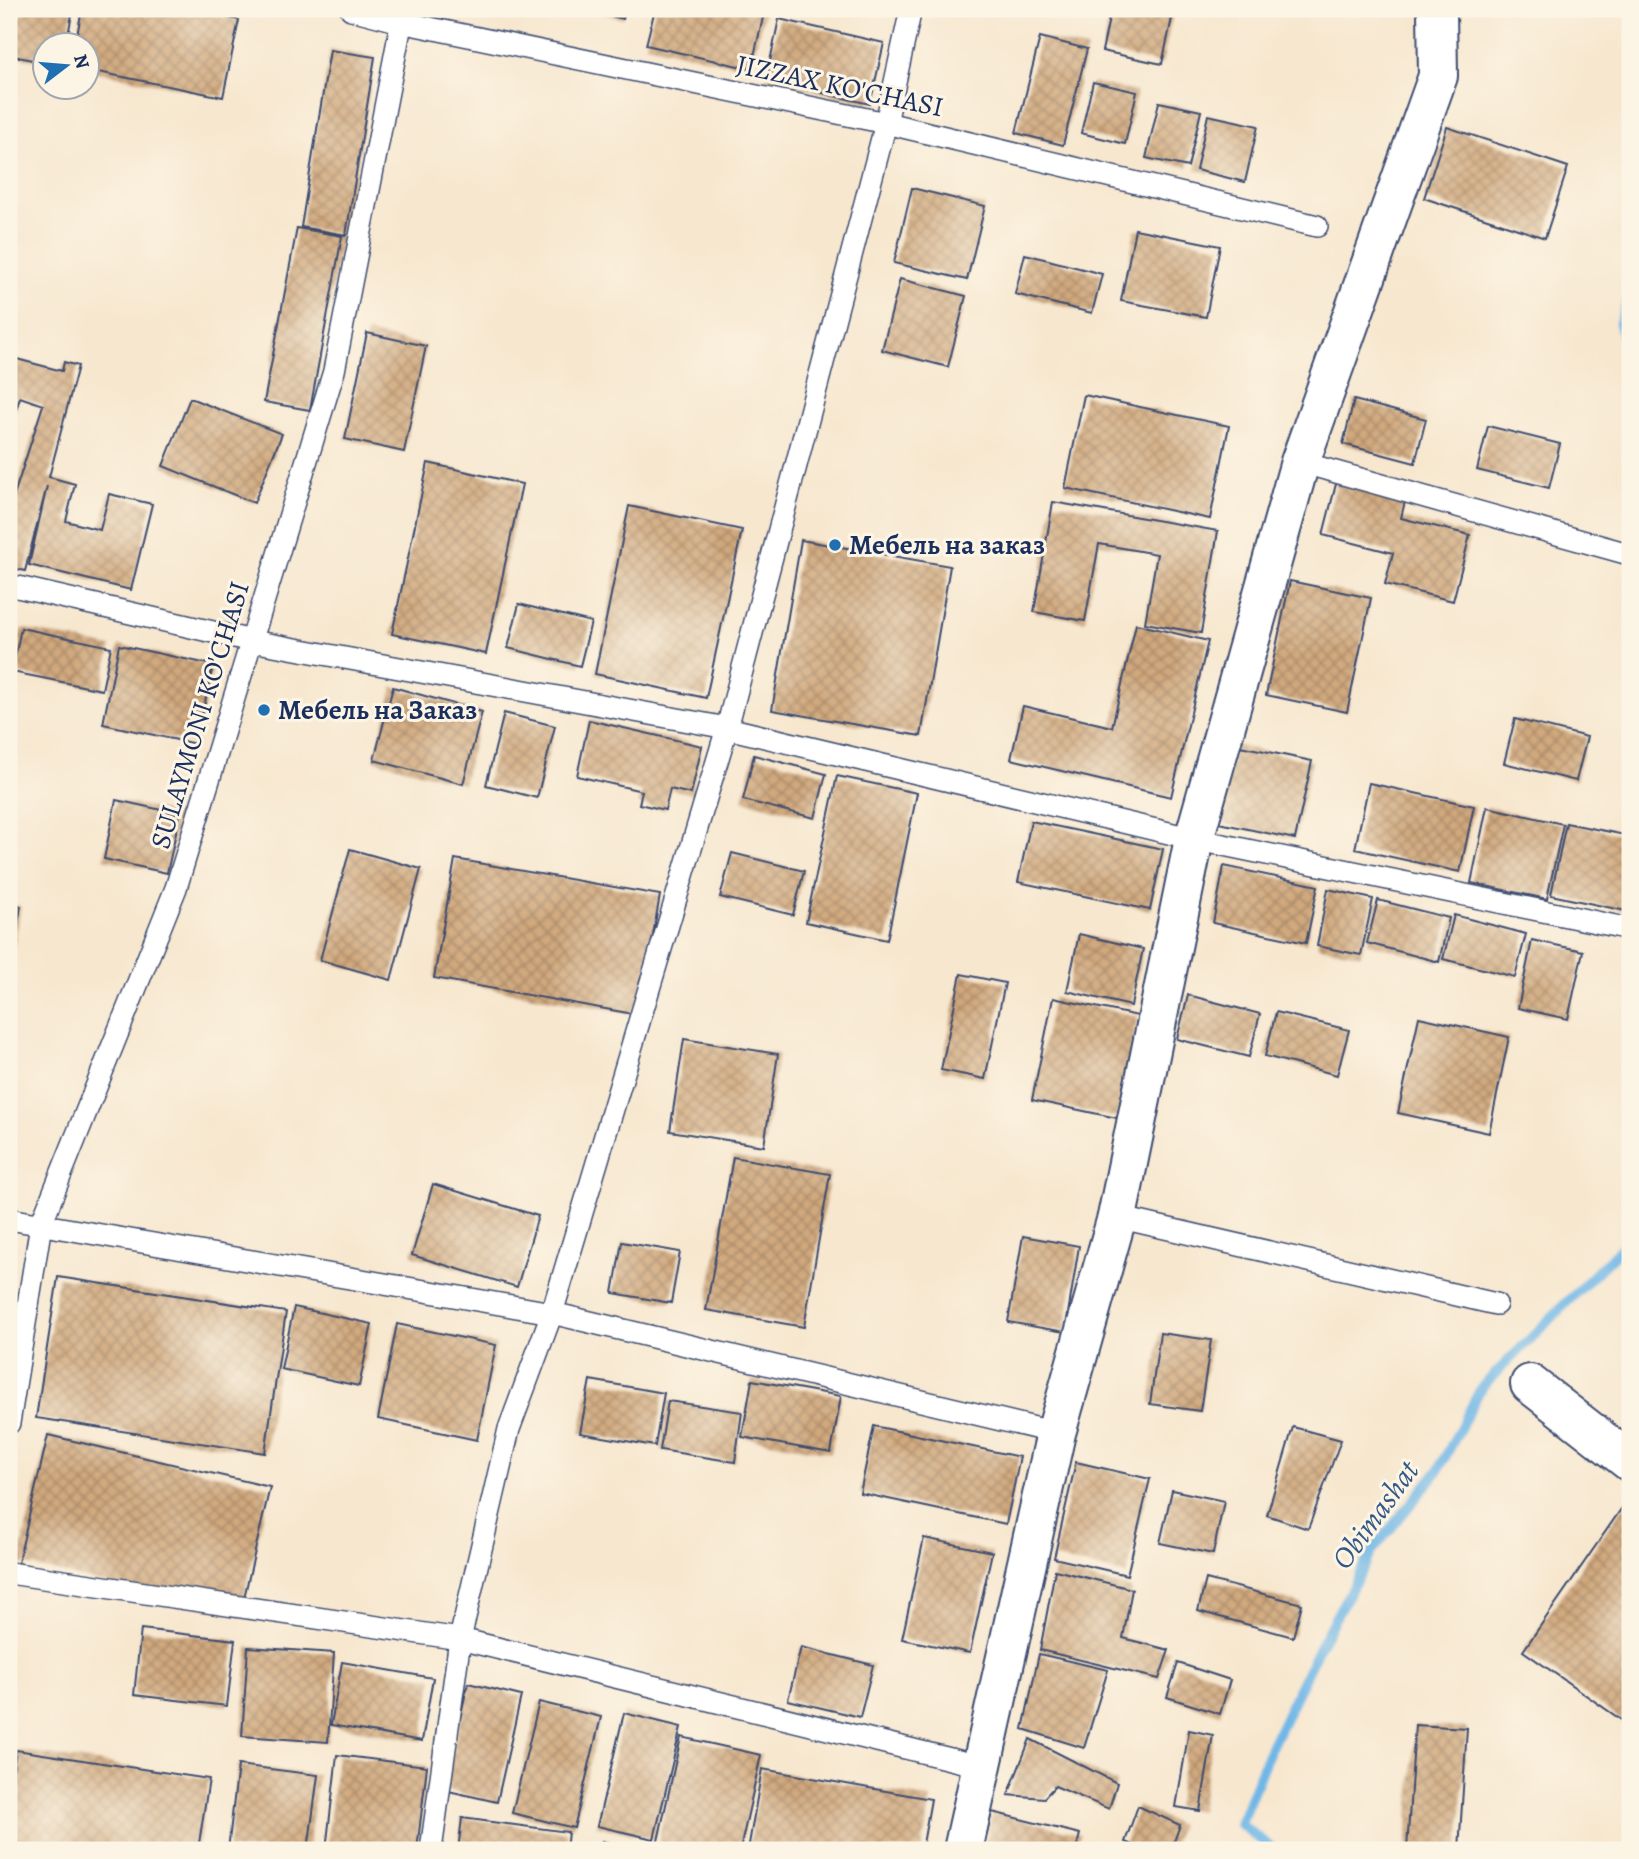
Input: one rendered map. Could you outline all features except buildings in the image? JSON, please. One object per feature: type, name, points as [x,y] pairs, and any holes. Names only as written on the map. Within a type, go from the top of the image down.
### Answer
[{"type":"street","points":[[962,1850],[983,1767],[1056,1433],[1117,1217],[1194,839],[1300,462],[1438,76],[1437,9]]},
{"type":"street","points":[[1530,1384],[1630,1462]]},
{"type":"lane","name":"JIZZAX KO'CHASI","points":[[351,9],[402,16],[886,123],[1317,226]]},
{"type":"lane","points":[[431,1850],[460,1639],[509,1429],[552,1313],[727,728],[886,123],[911,9]]},
{"type":"lane","name":"SULAYMONI KO'CHASI","points":[[9,1423],[41,1224],[176,888],[334,371],[402,16]]},
{"type":"lane","points":[[1300,462],[1625,553]]},
{"type":"lane","points":[[9,585],[252,641],[727,728],[1194,839],[1630,929]]},
{"type":"lane","points":[[1117,1217],[1496,1304]]},
{"type":"lane","points":[[9,1219],[552,1313],[1056,1433]]},
{"type":"lane","points":[[9,1573],[460,1639],[983,1767]]},
{"type":"waterway","name":"Obimashat","points":[[1630,294],[1620,323],[1630,369]]},
{"type":"waterway","name":"Obimashat","points":[[1274,1850],[1240,1824],[1270,1749],[1320,1645],[1373,1550],[1438,1471],[1481,1388],[1630,1239]]},
{"type":"place","name":"Мебель на заказ","points":[[835,545]]},
{"type":"place","name":"Мебель на Заказ","points":[[264,710]]}]
